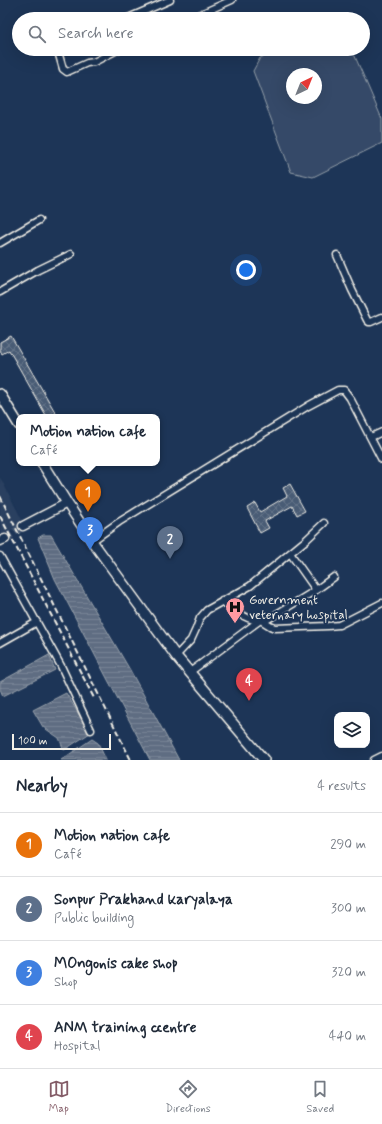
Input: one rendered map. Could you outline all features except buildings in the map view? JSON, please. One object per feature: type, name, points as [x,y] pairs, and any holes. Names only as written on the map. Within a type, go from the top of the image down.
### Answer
[{"type":"main road","points":[[0,394],[16,420]]},
{"type":"main road","points":[[44,466],[92,541],[176,656],[264,760]]},
{"type":"street","points":[[142,12],[170,0]]},
{"type":"street","points":[[205,12],[232,0]]},
{"type":"street","points":[[59,56],[63,70],[67,72],[106,56]]},
{"type":"street","points":[[0,243],[39,220]]},
{"type":"street","points":[[0,292],[38,270],[71,254]]},
{"type":"street","points":[[337,255],[367,320],[371,322],[382,317]]},
{"type":"street","points":[[92,541],[119,522],[308,406],[338,390],[344,390],[346,392],[382,460]]},
{"type":"street","points":[[370,437],[382,432]]},
{"type":"street","points":[[23,526],[67,504]]},
{"type":"street","points":[[176,656],[191,640],[200,618],[207,610],[250,586],[324,523]]},
{"type":"street","points":[[290,553],[316,590]]},
{"type":"street","points":[[0,556],[61,666],[91,730]]},
{"type":"street","points":[[222,601],[240,614],[250,619],[261,621],[269,620],[334,577]]},
{"type":"street","points":[[261,621],[276,628],[333,626],[345,622],[382,603]]},
{"type":"street","points":[[190,672],[261,621]]},
{"type":"street","points":[[0,643],[37,622]]},
{"type":"street","points":[[374,760],[382,756]]},
{"type":"shaded area","points":[[265,56],[355,56],[382,119],[382,143],[313,177],[291,172],[253,71],[260,58]]},
{"type":"shaded area","points":[[0,477],[24,524],[0,537]]},
{"type":"shaded area","points":[[43,535],[51,535],[130,670],[179,760],[150,760],[55,579],[38,538]]},
{"type":"shaded area","points":[[49,655],[55,670],[3,696],[0,689],[0,682]]},
{"type":"shaded area","points":[[66,693],[90,733],[64,750],[59,738],[43,727],[33,710]]},
{"type":"shaded area","points":[[92,739],[98,743],[106,760],[61,760]]},
{"type":"tunnel","points":[[5,539],[23,526]]},
{"type":"railway","points":[[0,496],[131,760]]},
{"type":"railway","points":[[0,516],[95,700]]},
{"type":"place","name":"Motion nation cafe","points":[[88,512]]},
{"type":"place","name":"MOngonis cake shop","points":[[90,550]]},
{"type":"place","name":"Sonpur Prakhand karyalaya","points":[[170,559]]},
{"type":"place","name":"Government veternary hospital","points":[[235,624]]},
{"type":"place","name":"ANM training ccentre","points":[[249,701]]}]
